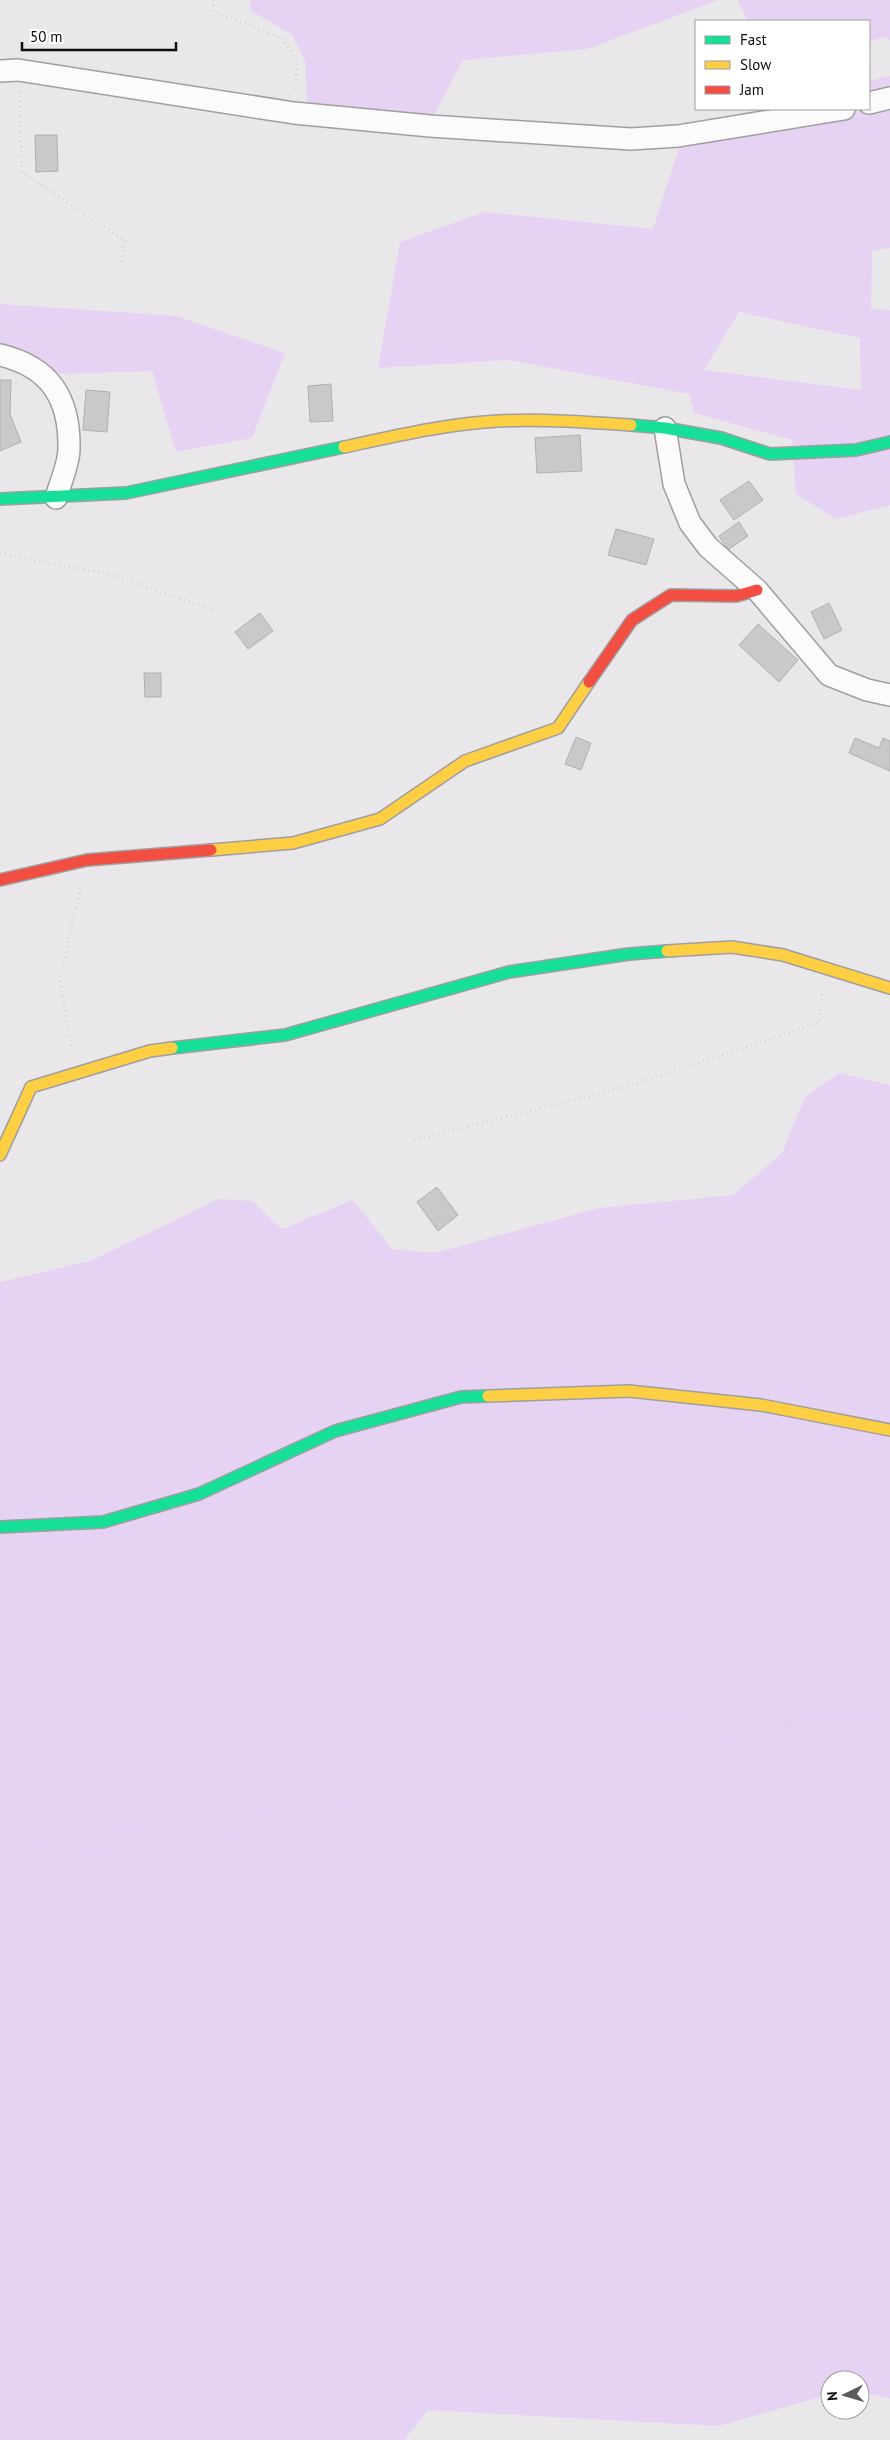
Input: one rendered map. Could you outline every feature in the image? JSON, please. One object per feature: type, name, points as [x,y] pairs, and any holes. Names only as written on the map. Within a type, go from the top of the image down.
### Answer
[{"type":"street","points":[[9,71],[294,113],[430,126],[631,139],[678,136],[838,110]]},
{"type":"street","points":[[870,103],[890,98]]},
{"type":"street","points":[[0,355],[17,360],[47,377],[65,408],[70,450],[56,498]]},
{"type":"street","points":[[0,499],[56,498],[126,493],[433,428],[497,421],[552,420],[665,428],[720,438],[770,454],[856,450],[890,442]]},
{"type":"street","points":[[665,428],[674,484],[690,523],[708,546],[757,590],[829,675],[867,690],[890,695]]},
{"type":"street","points":[[0,880],[87,860],[293,843],[380,819],[465,761],[558,728],[632,620],[671,595],[736,596],[757,590]]},
{"type":"street","points":[[0,1155],[31,1087],[150,1051],[285,1035],[509,972],[602,958],[732,947],[782,955],[890,988]]},
{"type":"street","points":[[0,1527],[103,1522],[199,1494],[335,1431],[461,1396],[629,1391],[761,1405],[890,1430]]},
{"type":"path","points":[[213,0],[214,12],[282,38],[297,62],[294,113]]},
{"type":"path","points":[[9,71],[22,172],[125,241],[121,263]]},
{"type":"path","points":[[0,554],[114,575],[216,612]]},
{"type":"path","points":[[76,1074],[60,980],[87,860]]},
{"type":"path","points":[[414,1140],[618,1089],[820,1022],[823,967]]},
{"type":"path","points":[[0,1864],[72,1844],[222,1829],[250,1823],[283,1820],[533,1717],[720,1729],[890,1725]]},
{"type":"shaded area","points":[[250,0],[718,0],[587,49],[463,60],[434,115],[307,103],[305,60],[292,34],[251,11]]},
{"type":"shaded area","points":[[737,0],[890,0],[890,40],[886,37],[870,41],[870,20],[747,20]]},
{"type":"shaded area","points":[[890,76],[890,248],[872,251],[871,309],[890,310],[890,505],[836,519],[796,494],[792,440],[694,413],[689,394],[509,360],[378,368],[400,242],[485,212],[653,229],[686,127],[756,110],[870,110],[870,81]],"holes":[[[739,312],[860,338],[861,390],[704,370]]]},
{"type":"shaded area","points":[[0,304],[176,316],[285,353],[252,438],[176,452],[152,371],[64,374],[0,361]]},
{"type":"shaded area","points":[[839,1073],[890,1085],[890,2399],[870,2394],[870,2370],[820,2370],[820,2397],[719,2426],[428,2410],[404,2440],[0,2440],[0,1282],[90,1261],[219,1199],[252,1201],[282,1229],[353,1200],[392,1249],[435,1253],[599,1208],[733,1195],[782,1153],[805,1097]]},
{"type":"building","points":[[35,135],[57,135],[58,171],[36,172]]},
{"type":"building","points":[[0,380],[11,380],[10,414],[21,442],[0,451]]},
{"type":"building","points":[[331,384],[333,421],[310,422],[308,386]]},
{"type":"building","points":[[86,390],[110,392],[107,432],[83,430]]},
{"type":"building","points":[[580,435],[582,471],[537,473],[535,438]]},
{"type":"building","points":[[749,481],[763,500],[734,520],[720,500]]},
{"type":"building","points":[[739,522],[748,536],[728,550],[719,536]]},
{"type":"building","points":[[616,529],[654,539],[646,565],[608,555]]},
{"type":"building","points":[[829,603],[842,630],[824,639],[811,612]]},
{"type":"building","points":[[260,613],[273,631],[248,649],[235,632]]},
{"type":"building","points":[[758,624],[798,660],[779,682],[739,645]]},
{"type":"building","points":[[144,673],[161,673],[161,697],[145,697]]},
{"type":"building","points":[[576,737],[591,743],[581,770],[565,764]]},
{"type":"building","points":[[855,738],[879,748],[883,738],[890,741],[890,771],[849,753]]},
{"type":"building","points":[[437,1187],[458,1215],[438,1231],[417,1202]]},
{"type":"traffic: fast","points":[[631,425],[665,428],[721,438],[770,454],[856,450],[890,442]]},
{"type":"traffic: fast","points":[[0,499],[126,493],[344,447]]},
{"type":"traffic: fast","points":[[172,1048],[285,1035],[509,972],[629,954],[667,951]]},
{"type":"traffic: fast","points":[[0,1527],[103,1522],[199,1494],[335,1431],[461,1397],[488,1396]]},
{"type":"traffic: slow","points":[[344,447],[440,428],[498,421],[515,420],[631,425]]},
{"type":"traffic: slow","points":[[211,850],[293,843],[380,819],[465,761],[558,728],[589,682]]},
{"type":"traffic: slow","points":[[667,951],[732,947],[783,955],[890,988]]},
{"type":"traffic: slow","points":[[0,1155],[31,1087],[150,1051],[172,1048]]},
{"type":"traffic: slow","points":[[488,1396],[629,1391],[761,1405],[890,1430]]},
{"type":"traffic: jam","points":[[589,682],[632,620],[671,595],[736,596],[757,590]]},
{"type":"traffic: jam","points":[[0,880],[87,860],[211,850]]}]
